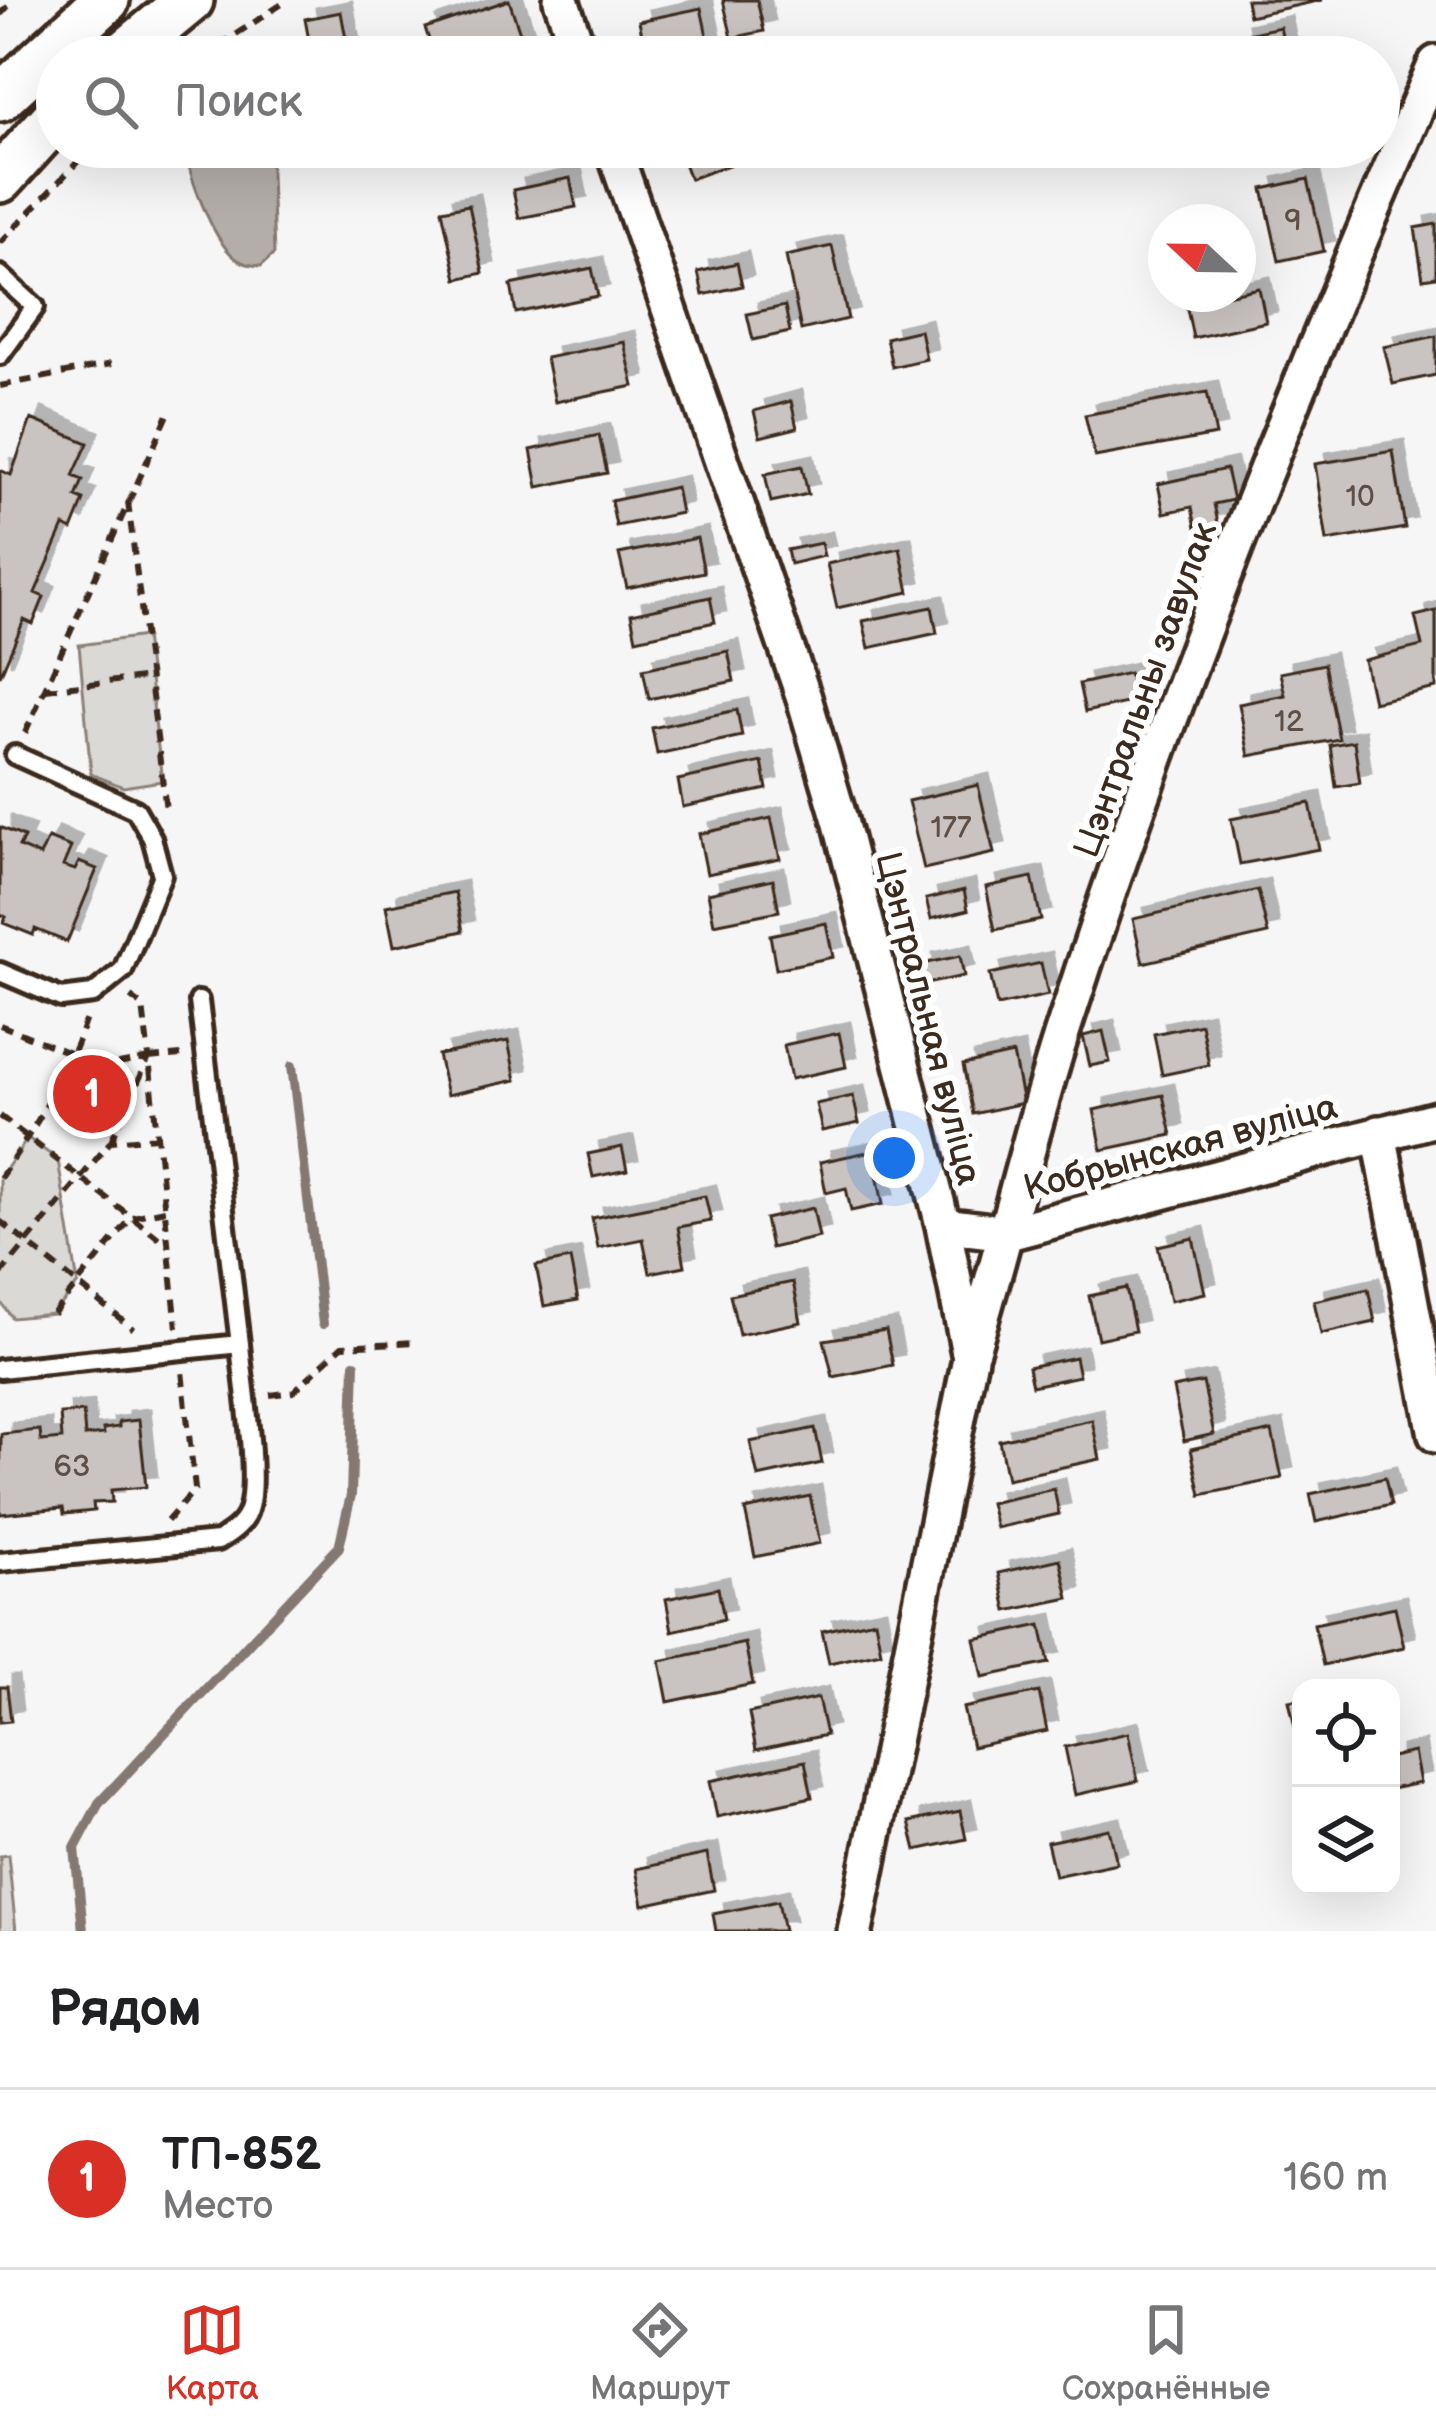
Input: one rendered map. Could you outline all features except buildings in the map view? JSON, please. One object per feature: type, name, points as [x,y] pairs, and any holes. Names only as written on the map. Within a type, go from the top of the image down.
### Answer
[{"type":"street","points":[[67,36],[106,0]]},
{"type":"street","points":[[146,36],[190,0]]},
{"type":"street","points":[[561,0],[574,36]]},
{"type":"street","name":"Цэнтральны завулак","points":[[1400,147],[1436,63]]},
{"type":"street","points":[[0,98],[36,65]]},
{"type":"street","points":[[0,179],[36,139]]},
{"type":"street","name":"Цэнтральная вуліца","points":[[620,168],[804,698],[840,820],[943,1225],[970,1358],[855,1931]]},
{"type":"street","name":"Цэнтральны завулак","points":[[970,1358],[1062,1034],[1184,685],[1299,384],[1391,168]]},
{"type":"street","name":"Кобрынская вуліца","points":[[943,1225],[1008,1233],[1436,1119]]},
{"type":"street","points":[[1379,1133],[1436,1435]]},
{"type":"lane","points":[[0,275],[35,308],[0,356]]},
{"type":"lane","points":[[0,972],[61,998],[93,994],[123,970],[162,875],[152,838],[136,810],[15,755]]},
{"type":"lane","points":[[0,1562],[218,1541],[238,1528],[249,1508],[240,1344],[199,1001]]},
{"type":"lane","points":[[0,1369],[240,1344]]},
{"type":"path","points":[[0,15],[14,0]]},
{"type":"path","points":[[233,36],[288,0]]},
{"type":"path","points":[[0,244],[72,168]]},
{"type":"path","points":[[0,386],[111,364]]},
{"type":"path","points":[[15,755],[171,408]]},
{"type":"path","points":[[128,502],[166,810],[152,838]]},
{"type":"path","points":[[44,689],[150,677]]},
{"type":"path","points":[[111,983],[143,1006],[177,1328],[158,1330]]},
{"type":"path","points":[[0,1178],[74,1054],[93,994]]},
{"type":"path","points":[[0,1025],[104,1067],[205,1052]]},
{"type":"path","points":[[0,1275],[110,1141],[149,1058]]},
{"type":"path","points":[[0,1116],[169,1246]]},
{"type":"path","points":[[110,1141],[158,1137]]},
{"type":"path","points":[[53,1314],[131,1217],[165,1210]]},
{"type":"path","points":[[0,1221],[137,1333]]},
{"type":"path","points":[[293,1392],[343,1346],[416,1342]]},
{"type":"path","points":[[160,1529],[195,1489],[180,1351]]},
{"type":"shaded area","points":[[190,168],[271,168],[274,254],[261,266],[236,259],[217,235]]},
{"type":"shaded area","points":[[145,636],[162,781],[123,787],[91,774],[79,645]]},
{"type":"shaded area","points":[[28,1138],[58,1160],[78,1284],[53,1314],[12,1318],[0,1301],[0,1178]]},
{"type":"shaded area","points":[[8,1855],[16,1931],[0,1931],[0,1856]]},
{"type":"waterway","points":[[292,1066],[323,1324]]},
{"type":"waterway","points":[[83,1931],[75,1848],[99,1803],[339,1547],[351,1495],[355,1364]]},
{"type":"place","name":"ТП-852","points":[[92,1094]]}]
